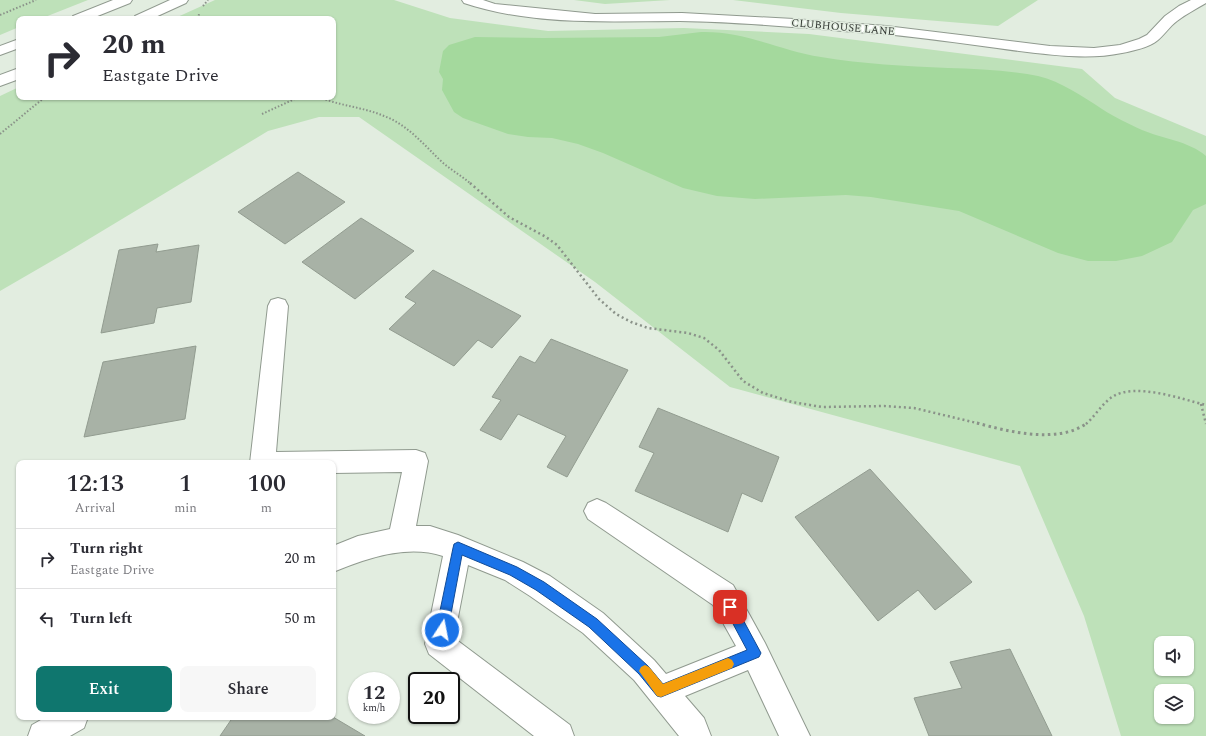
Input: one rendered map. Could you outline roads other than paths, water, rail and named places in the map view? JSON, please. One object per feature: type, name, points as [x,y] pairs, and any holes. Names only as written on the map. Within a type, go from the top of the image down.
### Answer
[{"type":"street","points":[[85,16],[125,0]]},
{"type":"street","points":[[147,16],[182,0]]},
{"type":"street","name":"CLUBHOUSE LANE","points":[[469,0],[493,8],[544,14],[595,18],[682,16],[794,23],[886,30],[1079,52],[1122,49],[1144,42],[1152,38],[1175,16],[1202,0]]},
{"type":"street","points":[[0,51],[16,44]]},
{"type":"street","points":[[0,81],[16,74]]},
{"type":"street","points":[[262,460],[278,306]]},
{"type":"street","points":[[336,462],[416,461],[400,539]]},
{"type":"street","points":[[597,511],[723,595],[755,653],[795,736]]},
{"type":"street","points":[[336,558],[358,549],[400,539],[430,539],[458,548],[514,571],[540,586],[593,623],[644,670],[661,691],[688,734]]},
{"type":"street","points":[[458,548],[439,644],[559,736]]},
{"type":"street","points":[[661,691],[755,653]]},
{"type":"street","points":[[43,736],[67,720]]}]
